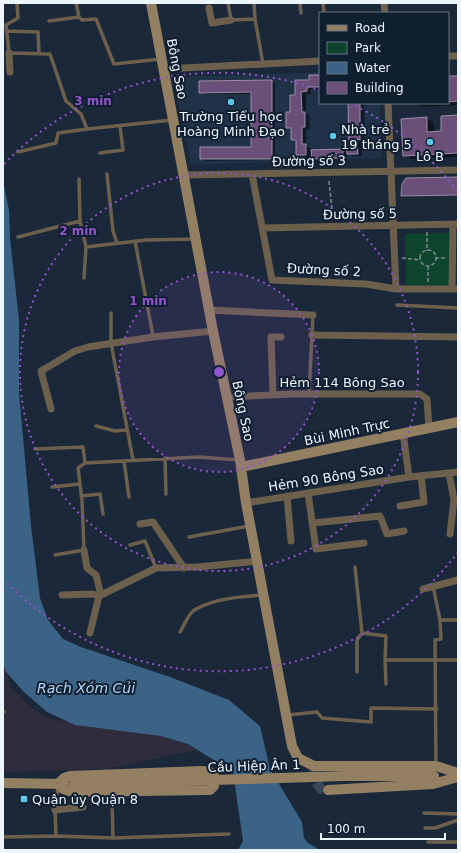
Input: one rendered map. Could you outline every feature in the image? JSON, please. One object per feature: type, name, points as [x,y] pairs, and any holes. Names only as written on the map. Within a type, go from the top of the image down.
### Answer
[{"type":"main road","name":"Bông Sao","points":[[151,3],[213,331],[241,464],[246,503],[288,715],[292,746],[298,758],[314,766],[435,771]]},
{"type":"main road","name":"Bùi Minh Trực","points":[[241,464],[458,422]]},
{"type":"main road","points":[[202,771],[210,772],[214,775],[214,786],[210,790],[201,791],[72,792],[64,789],[58,784],[64,778],[70,776],[202,771]]},
{"type":"main road","points":[[435,771],[458,775]]},
{"type":"main road","name":"Cầu Hiệp Ân 1","points":[[3,783],[74,784],[345,776],[435,771]]},
{"type":"main road","points":[[328,790],[433,784],[458,775]]},
{"type":"street","points":[[209,8],[212,23],[231,20]]},
{"type":"street","points":[[9,53],[10,72]]},
{"type":"street","points":[[163,64],[263,64],[319,61]]},
{"type":"street","points":[[388,104],[396,289]]},
{"type":"street","name":"Đường số 3","points":[[184,175],[458,170]]},
{"type":"street","name":"Đường số 2","points":[[252,174],[272,280],[366,284],[396,289],[455,289]]},
{"type":"street","points":[[455,224],[455,289]]},
{"type":"street","name":"Đường số 5","points":[[262,228],[455,224]]},
{"type":"street","points":[[209,310],[313,315]]},
{"type":"street","points":[[50,409],[41,371],[75,351],[110,343],[213,331]]},
{"type":"street","points":[[312,335],[458,337]]},
{"type":"street","points":[[272,395],[271,337],[281,338]]},
{"type":"street","name":"Hẻm 114 Bông Sao","points":[[227,397],[310,394],[420,394],[427,399],[429,428]]},
{"type":"street","points":[[404,433],[409,477]]},
{"type":"street","name":"Hẻm 90 Bông Sao","points":[[246,503],[409,477],[458,472]]},
{"type":"street","points":[[449,473],[454,500],[450,534]]},
{"type":"street","points":[[400,506],[424,502],[421,476]]},
{"type":"street","points":[[308,493],[316,549],[364,543]]},
{"type":"street","points":[[287,496],[291,541]]},
{"type":"street","points":[[312,523],[380,516],[387,534],[404,531]]},
{"type":"street","points":[[140,524],[153,522],[184,568]]},
{"type":"street","points":[[84,550],[87,568],[96,575],[100,596],[90,633]]},
{"type":"street","points":[[62,596],[93,594],[100,596],[156,568],[184,568],[258,561]]},
{"type":"street","points":[[423,589],[458,580]]},
{"type":"street","points":[[55,810],[83,807]]},
{"type":"lane","points":[[17,3],[18,18],[5,24],[9,53],[50,54],[66,101],[81,114],[88,129]]},
{"type":"lane","points":[[76,3],[79,17]]},
{"type":"lane","points":[[228,3],[231,20],[255,19]]},
{"type":"lane","points":[[254,3],[255,19],[263,64]]},
{"type":"lane","points":[[300,3],[301,13]]},
{"type":"lane","points":[[50,21],[79,17],[82,20],[96,19],[114,64],[163,64]]},
{"type":"lane","points":[[7,31],[38,32],[40,54]]},
{"type":"lane","points":[[18,152],[56,143],[58,133],[173,120]]},
{"type":"lane","points":[[100,153],[123,150],[120,126]]},
{"type":"lane","points":[[107,174],[117,243]]},
{"type":"lane","points":[[79,178],[80,221],[86,247],[84,278]]},
{"type":"lane","points":[[18,237],[80,221]]},
{"type":"lane","points":[[86,247],[135,241],[196,239]]},
{"type":"lane","points":[[135,241],[153,337]]},
{"type":"lane","points":[[396,304],[458,308]]},
{"type":"lane","points":[[111,313],[110,343],[133,460]]},
{"type":"lane","points":[[310,394],[313,315]]},
{"type":"lane","points":[[96,426],[115,431],[127,430]]},
{"type":"lane","points":[[35,449],[83,447],[84,463]]},
{"type":"lane","points":[[55,555],[84,550],[78,468],[84,463],[199,457],[241,464]]},
{"type":"lane","points":[[164,458],[166,494]]},
{"type":"lane","points":[[124,461],[129,497]]},
{"type":"lane","points":[[52,487],[80,484]]},
{"type":"lane","points":[[81,496],[100,494],[103,514]]},
{"type":"lane","points":[[189,537],[251,526]]},
{"type":"lane","points":[[130,545],[145,540],[156,568]]},
{"type":"lane","points":[[355,567],[362,633],[357,640],[357,672]]},
{"type":"lane","points":[[433,586],[440,620],[441,639],[435,640],[437,709],[435,771]]},
{"type":"lane","points":[[180,632],[192,611],[207,604],[245,596],[264,595]]},
{"type":"lane","points":[[440,620],[458,620]]},
{"type":"lane","points":[[362,633],[386,636],[386,684]]},
{"type":"lane","points":[[385,660],[458,660]]},
{"type":"lane","points":[[288,715],[317,712],[322,718],[371,722],[371,708],[437,709]]},
{"type":"lane","points":[[56,836],[55,810],[58,784]]},
{"type":"lane","points":[[112,800],[113,838]]},
{"type":"lane","points":[[424,813],[458,814]]},
{"type":"lane","points":[[425,828],[435,828],[458,820]]},
{"type":"lane","points":[[3,837],[56,836],[113,838],[229,834]]},
{"type":"lane","points":[[428,842],[458,842]]},
{"type":"path","points":[[328,172],[334,226]]},
{"type":"path","points":[[427,225],[427,251]]},
{"type":"path","points":[[420,260],[422,253],[427,251],[432,252],[435,258],[432,265],[428,266]]},
{"type":"path","points":[[395,257],[420,260],[423,264],[428,266]]},
{"type":"path","points":[[428,266],[429,289]]},
{"type":"shaded area","points":[[319,72],[319,104],[380,104],[382,158],[191,165],[173,77]]},
{"type":"shaded area","points":[[3,657],[11,688],[32,708],[51,719],[82,724],[163,730],[196,750],[107,769],[3,772]]},
{"type":"green space","points":[[449,233],[449,285],[406,285],[405,234]]},
{"type":"water","name":"Rạch Xóm Củi","points":[[3,181],[9,210],[10,238],[19,320],[19,393],[31,526],[40,598],[48,620],[63,639],[81,647],[170,677],[229,700],[260,726],[270,769],[302,822],[304,838],[308,843],[320,850],[238,850],[243,841],[233,772],[188,744],[161,736],[75,725],[47,712],[24,692],[6,672],[3,664]]},
{"type":"building","points":[[309,75],[319,75],[319,87],[307,87],[307,91],[301,92],[302,112],[305,112],[305,127],[302,127],[302,144],[306,144],[306,155],[296,155],[296,140],[291,140],[291,128],[286,128],[286,112],[290,112],[290,95],[295,95],[295,80],[309,80]]},
{"type":"building","points":[[449,76],[458,76],[458,101],[449,102]]},
{"type":"building","points":[[272,80],[272,159],[200,159],[200,147],[251,147],[251,92],[199,93],[199,81]]},
{"type":"building","points":[[348,104],[360,104],[360,140],[357,139],[358,154],[347,154],[346,143],[349,143]]},
{"type":"building","name":"Lô B","points":[[458,115],[458,153],[403,156],[401,119],[427,117],[427,132],[441,131],[441,116]]},
{"type":"building","points":[[343,149],[343,158],[312,159],[311,150]]},
{"type":"building","points":[[458,177],[458,195],[401,196],[402,184],[406,178]]},
{"type":"tunnel","points":[[314,768],[315,781],[321,789],[328,790]]},
{"type":"place","name":"Trường Tiểu học Hoàng Minh Đạo","points":[[231,102]]},
{"type":"place","name":"Nhà trẻ 19 tháng 5","points":[[333,136]]},
{"type":"place","name":"Lô B","points":[[430,142]]},
{"type":"place","name":"Quận ủy Quận 8","points":[[24,799]]}]
